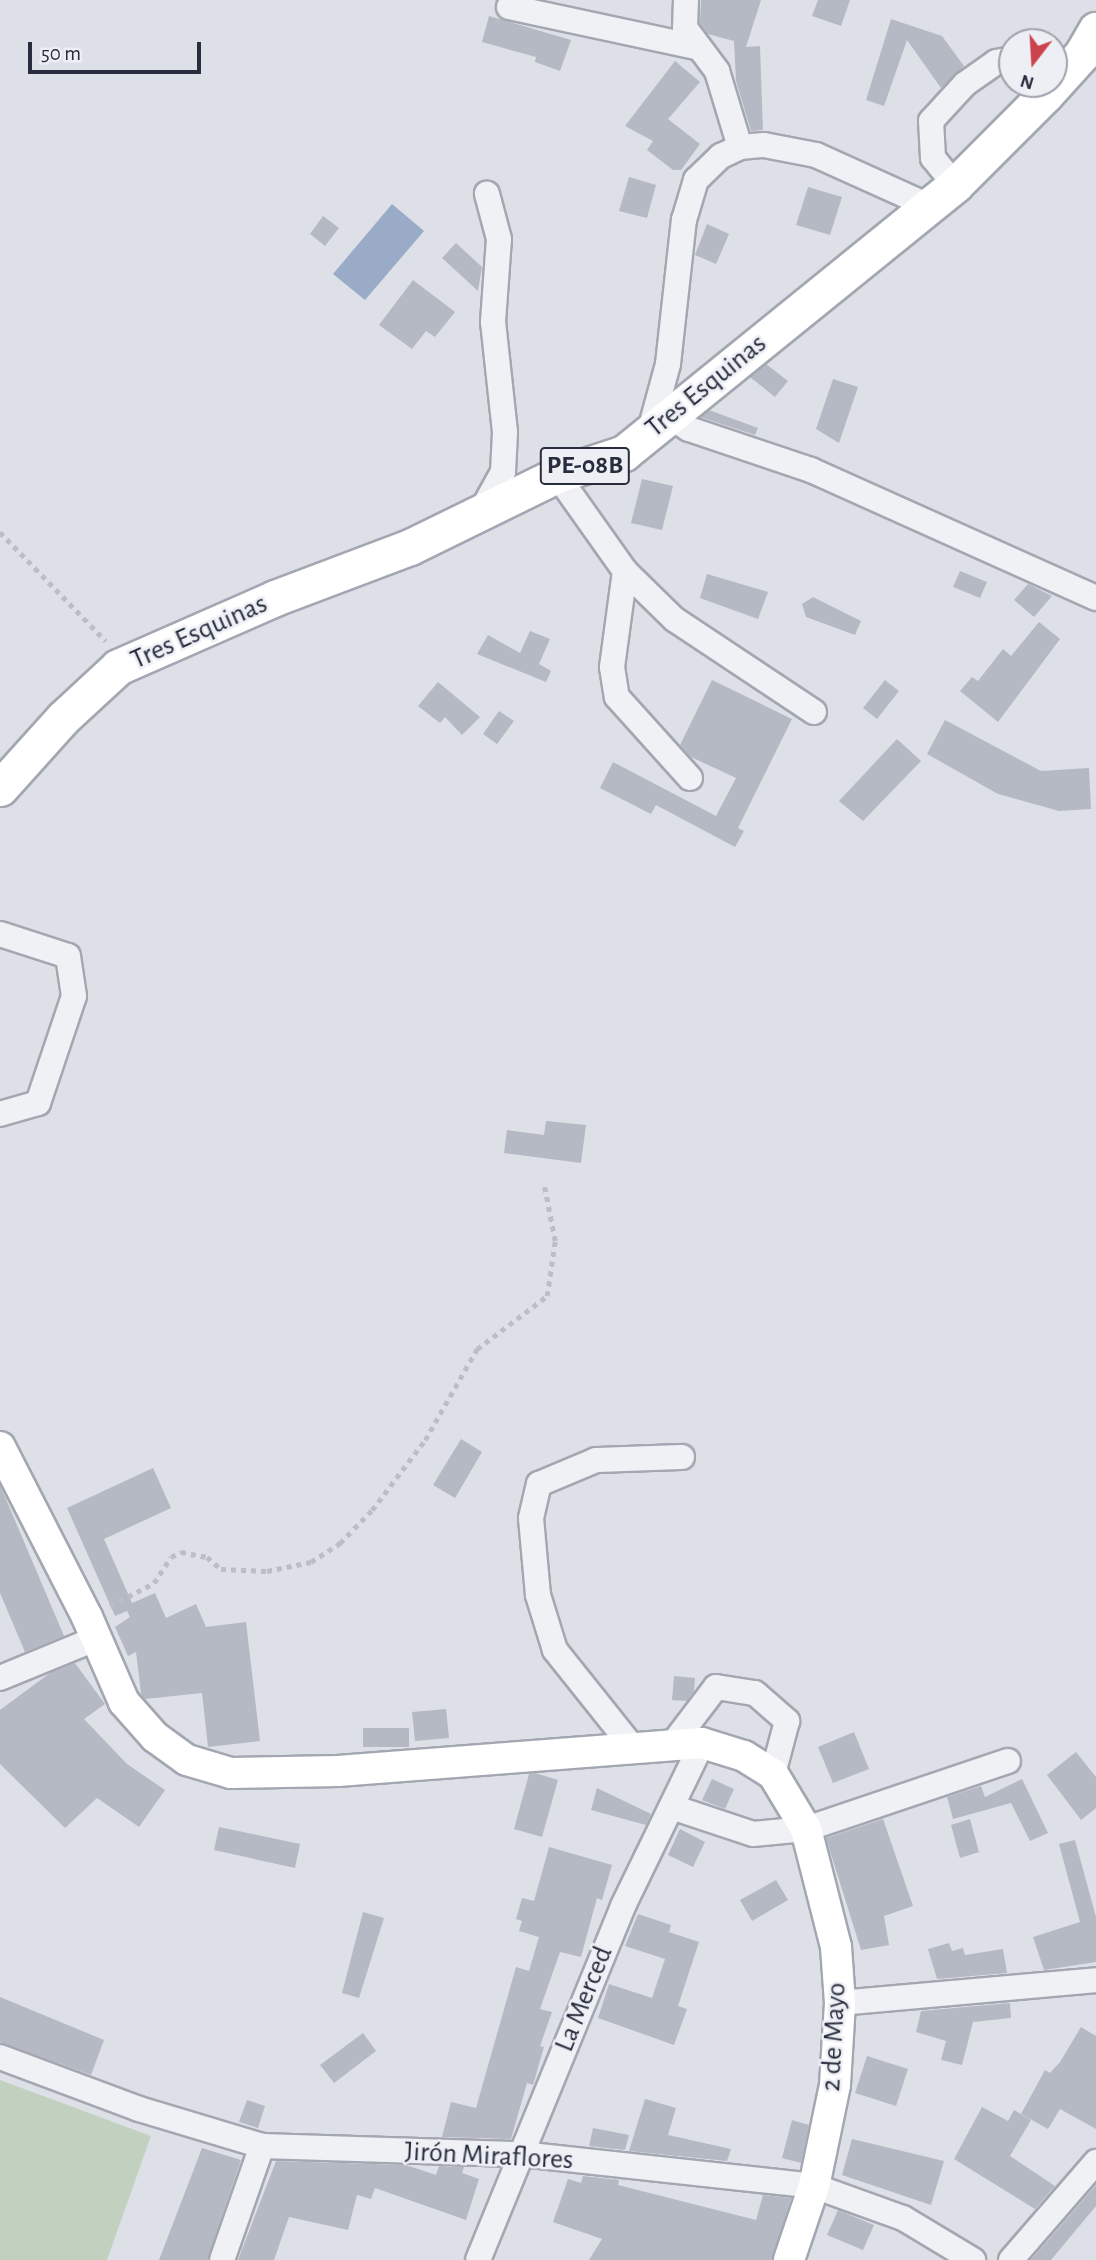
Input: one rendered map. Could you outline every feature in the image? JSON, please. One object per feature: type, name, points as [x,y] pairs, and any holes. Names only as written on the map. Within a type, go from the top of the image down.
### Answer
[{"type":"highway","name":"Tres Esquinas","points":[[0,788],[63,718],[117,667],[479,516],[557,475],[624,453],[659,422],[943,196],[1077,47]]},
{"type":"main road","points":[[0,1447],[91,1628],[124,1702],[155,1737],[187,1760],[231,1773],[433,1766],[702,1744],[744,1756],[773,1774]]},
{"type":"main road","name":"2 de Mayo","points":[[773,1774],[802,1821],[836,1947],[840,2003],[835,2085],[814,2186],[789,2260]]},
{"type":"street","points":[[686,0],[685,28],[696,47],[716,71],[740,147]]},
{"type":"street","points":[[509,7],[696,47]]},
{"type":"street","points":[[943,196],[933,158],[932,121],[965,84],[998,62]]},
{"type":"street","points":[[943,196],[816,155],[764,145],[740,147],[721,156],[696,180],[684,219],[659,422],[690,429],[811,470],[1096,598]]},
{"type":"street","points":[[479,516],[503,472],[505,432],[494,321],[499,239],[487,194]]},
{"type":"street","points":[[557,475],[625,571],[674,619],[814,712]]},
{"type":"street","points":[[625,571],[612,667],[617,697],[690,778]]},
{"type":"street","points":[[0,934],[68,956],[74,996],[38,1104],[0,1114]]},
{"type":"street","points":[[635,1749],[555,1650],[538,1595],[531,1518],[540,1483],[596,1460],[682,1457]]},
{"type":"street","points":[[0,1678],[91,1628]]},
{"type":"street","points":[[671,1746],[716,1688],[755,1693],[787,1721],[773,1774]]},
{"type":"street","name":"La Merced","points":[[478,2260],[622,1906],[702,1744]]},
{"type":"street","points":[[672,1807],[752,1833],[1008,1761]]},
{"type":"street","points":[[840,2003],[1096,1980]]},
{"type":"street","name":"Jirón Miraflores","points":[[0,2057],[139,2109],[262,2146],[521,2154],[814,2186],[903,2218],[973,2260]]},
{"type":"street","points":[[222,2260],[262,2146]]},
{"type":"street","points":[[1011,2260],[1096,2162]]},
{"type":"path","points":[[0,532],[76,606],[107,642],[117,667]]},
{"type":"path","points":[[91,1628],[154,1583],[171,1557],[181,1552],[207,1558],[221,1569],[267,1571],[311,1562],[340,1543],[372,1510],[425,1440],[477,1349],[547,1296],[555,1241],[544,1185]]},
{"type":"green space","points":[[0,2080],[151,2136],[107,2260],[0,2260]]},
{"type":"water","points":[[392,204],[424,231],[365,300],[333,274]]},
{"type":"building","points":[[701,0],[761,0],[746,47],[760,46],[763,130],[751,131],[736,81],[734,41],[708,34],[700,23]]},
{"type":"building","points":[[818,0],[850,0],[841,26],[812,16]]},
{"type":"building","points":[[489,16],[571,40],[560,71],[535,62],[536,57],[482,42]]},
{"type":"building","points":[[891,19],[942,36],[964,66],[941,88],[907,40],[884,106],[866,100]]},
{"type":"building","points":[[675,61],[700,82],[668,119],[700,144],[681,170],[673,170],[647,150],[653,141],[625,126]]},
{"type":"building","points":[[629,177],[656,185],[647,218],[619,211]]},
{"type":"building","points":[[808,187],[842,197],[830,235],[796,225]]},
{"type":"building","points":[[323,216],[339,228],[325,246],[310,234]]},
{"type":"building","points":[[707,224],[729,234],[716,264],[695,255]]},
{"type":"building","points":[[456,243],[482,267],[478,291],[442,258]]},
{"type":"building","points":[[413,280],[455,312],[435,337],[426,331],[412,349],[379,325]]},
{"type":"building","points":[[766,364],[788,381],[775,397],[750,377]]},
{"type":"building","points":[[833,379],[858,387],[839,443],[816,429]]},
{"type":"building","points":[[709,410],[758,428],[755,435],[700,417]]},
{"type":"building","points":[[642,479],[673,486],[662,530],[631,523]]},
{"type":"building","points":[[960,571],[987,582],[980,598],[953,587]]},
{"type":"building","points":[[707,574],[768,592],[758,619],[700,598]]},
{"type":"building","points":[[1028,584],[1052,596],[1034,617],[1014,600]]},
{"type":"building","points":[[813,597],[861,621],[855,635],[806,617],[802,604]]},
{"type":"building","points":[[1039,622],[1060,639],[998,722],[960,691],[972,677],[978,681],[1003,649],[1011,656]]},
{"type":"building","points":[[530,631],[550,639],[539,664],[551,671],[546,682],[477,654],[488,635],[520,653]]},
{"type":"building","points":[[712,680],[792,719],[738,828],[744,831],[735,847],[656,805],[651,814],[600,788],[613,762],[716,816],[736,778],[691,757],[680,745]]},
{"type":"building","points":[[885,680],[899,691],[877,719],[863,708]]},
{"type":"building","points":[[438,682],[480,717],[462,735],[445,717],[440,723],[418,706]]},
{"type":"building","points":[[499,711],[514,721],[497,744],[483,734]]},
{"type":"building","points":[[945,720],[1041,771],[1089,768],[1091,809],[1059,811],[998,794],[927,754]]},
{"type":"building","points":[[897,739],[921,761],[863,821],[839,801]]},
{"type":"building","points":[[546,1121],[586,1125],[581,1163],[504,1153],[507,1130],[544,1135]]},
{"type":"building","points":[[461,1439],[482,1452],[455,1498],[433,1485]]},
{"type":"building","points":[[153,1468],[171,1508],[104,1539],[132,1603],[155,1593],[166,1618],[196,1604],[206,1627],[246,1622],[260,1741],[208,1747],[202,1693],[145,1699],[141,1694],[136,1652],[128,1656],[115,1627],[130,1617],[127,1611],[115,1616],[67,1508]]},
{"type":"building","points":[[0,1485],[64,1636],[25,1652],[0,1593]]},
{"type":"building","points":[[75,1663],[105,1704],[84,1719],[127,1764],[165,1790],[139,1827],[97,1798],[65,1828],[0,1764],[0,1710],[50,1673]]},
{"type":"building","points":[[674,1676],[695,1678],[694,1691],[687,1701],[672,1700]]},
{"type":"building","points":[[446,1709],[449,1738],[415,1741],[412,1712]]},
{"type":"building","points":[[363,1728],[409,1728],[409,1747],[363,1747]]},
{"type":"building","points":[[854,1732],[869,1769],[833,1783],[818,1747]]},
{"type":"building","points":[[1076,1752],[1096,1777],[1096,1808],[1081,1820],[1047,1775]]},
{"type":"building","points":[[535,1773],[558,1780],[542,1837],[514,1829],[529,1774]]},
{"type":"building","points":[[712,1779],[734,1789],[725,1809],[702,1800]]},
{"type":"building","points":[[1022,1779],[1048,1833],[1030,1841],[1011,1803],[953,1819],[947,1797],[981,1786],[985,1797]]},
{"type":"building","points":[[597,1788],[651,1814],[646,1825],[591,1810]]},
{"type":"building","points":[[883,1819],[913,1906],[884,1916],[889,1945],[861,1950],[826,1838]]},
{"type":"building","points":[[970,1819],[979,1852],[960,1858],[951,1825]]},
{"type":"building","points":[[219,1827],[300,1844],[295,1868],[214,1850]]},
{"type":"building","points":[[680,1829],[705,1842],[693,1867],[668,1855]]},
{"type":"building","points":[[1075,1840],[1096,1917],[1096,1962],[1044,1970],[1033,1937],[1080,1922],[1059,1844]]},
{"type":"building","points":[[549,1847],[612,1865],[602,1900],[597,1898],[581,1957],[560,1952],[540,2009],[552,2012],[540,2046],[544,2047],[533,2085],[527,2083],[511,2139],[442,2137],[451,2102],[476,2108],[516,1967],[529,1971],[539,1937],[519,1931],[522,1921],[516,1919],[522,1898],[534,1901]]},
{"type":"building","points":[[776,1880],[788,1900],[752,1921],[740,1900]]},
{"type":"building","points":[[363,1912],[384,1918],[359,1998],[342,1993]]},
{"type":"building","points":[[638,1914],[671,1925],[669,1932],[699,1942],[678,2006],[687,2009],[674,2045],[598,2018],[609,1984],[652,1998],[665,1959],[625,1946]]},
{"type":"building","points":[[949,1943],[952,1951],[963,1948],[965,1955],[1003,1949],[1007,1973],[937,1979],[928,1949]]},
{"type":"building","points":[[0,1997],[104,2040],[91,2075],[0,2042]]},
{"type":"building","points":[[1010,2003],[1011,2018],[973,2022],[962,2065],[941,2060],[946,2041],[916,2032],[921,2011]]},
{"type":"building","points":[[1081,2027],[1096,2036],[1096,2129],[1060,2109],[1048,2129],[1021,2114],[1045,2070],[1050,2073],[1060,2062]]},
{"type":"building","points":[[363,2033],[376,2051],[334,2083],[320,2065]]},
{"type":"building","points":[[867,2056],[908,2069],[896,2106],[855,2093]]},
{"type":"building","points":[[645,2099],[676,2108],[668,2135],[731,2149],[727,2161],[629,2151]]},
{"type":"building","points":[[247,2100],[265,2106],[258,2128],[239,2122]]},
{"type":"building","points":[[982,2107],[1008,2121],[1014,2110],[1031,2120],[1010,2156],[1055,2186],[1035,2209],[954,2159]]},
{"type":"building","points":[[792,2120],[809,2125],[801,2163],[782,2158]]},
{"type":"building","points":[[593,2128],[629,2135],[625,2150],[589,2146]]},
{"type":"building","points":[[852,2139],[944,2161],[931,2205],[842,2175]]},
{"type":"building","points":[[202,2148],[241,2160],[207,2260],[159,2260]]},
{"type":"building","points":[[276,2161],[406,2165],[436,2175],[439,2166],[464,2167],[462,2173],[479,2179],[466,2220],[375,2188],[371,2199],[357,2195],[348,2230],[289,2217],[274,2260],[238,2260]]},
{"type":"building","points":[[583,2176],[619,2180],[618,2185],[756,2220],[763,2195],[791,2198],[772,2260],[589,2260],[602,2239],[553,2222],[568,2179],[581,2183]]},
{"type":"building","points":[[1096,2185],[1096,2206],[1051,2260],[1031,2260]]},
{"type":"building","points":[[838,2210],[874,2225],[863,2250],[827,2235]]}]
